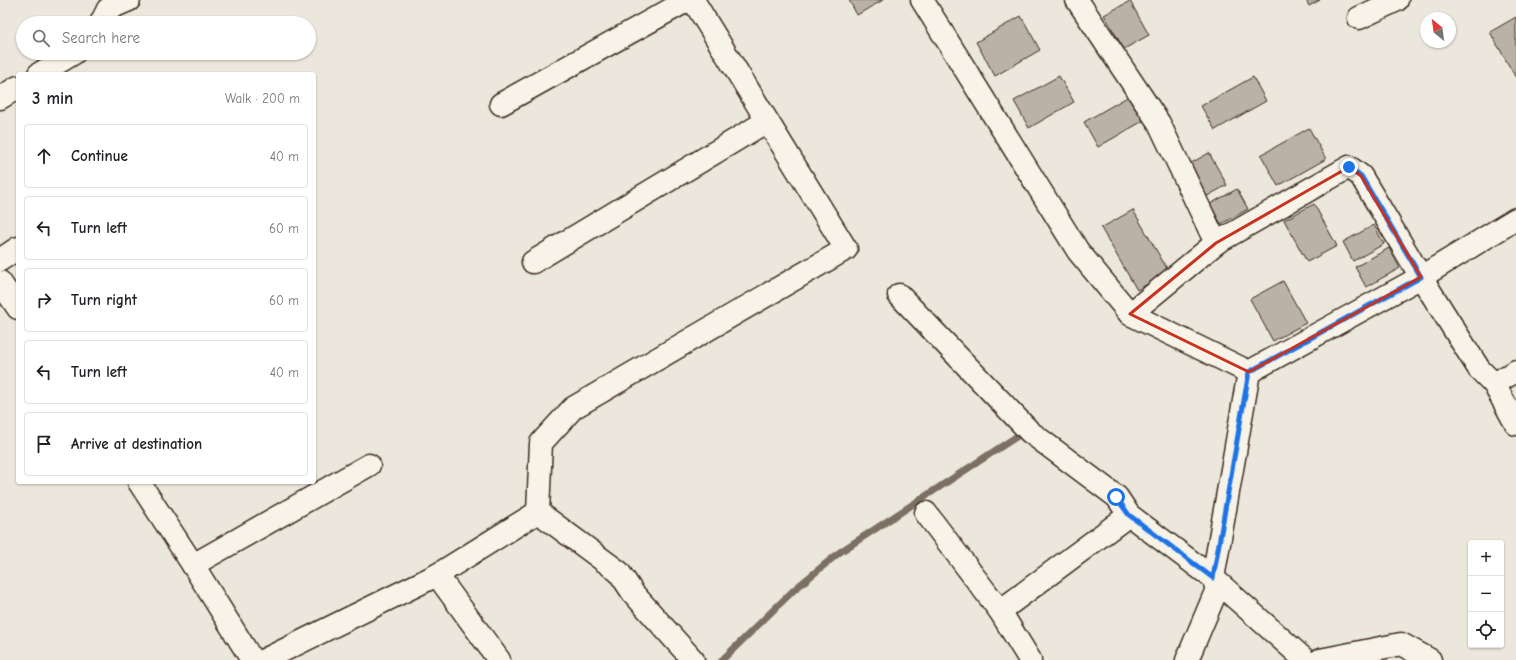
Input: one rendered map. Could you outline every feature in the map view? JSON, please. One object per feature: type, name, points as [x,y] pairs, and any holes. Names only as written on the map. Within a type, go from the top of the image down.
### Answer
[{"type":"street","points":[[104,16],[108,9],[129,0]]},
{"type":"street","points":[[501,104],[688,0]]},
{"type":"street","points":[[538,512],[541,443],[573,408],[846,250],[693,0]]},
{"type":"street","points":[[922,0],[1078,251],[1130,314],[1249,372]]},
{"type":"street","points":[[1077,0],[1159,123],[1216,243]]},
{"type":"street","points":[[1359,18],[1396,0]]},
{"type":"street","points":[[42,72],[62,60]]},
{"type":"street","points":[[0,98],[16,88]]},
{"type":"street","points":[[533,262],[767,121]]},
{"type":"street","points":[[1130,314],[1216,243],[1349,167],[1361,176],[1421,277],[1479,369],[1494,384],[1516,424]]},
{"type":"street","points":[[1249,372],[1421,277],[1516,219]]},
{"type":"street","points":[[0,260],[16,249]]},
{"type":"street","points":[[0,282],[16,305]]},
{"type":"street","points":[[899,294],[1030,432],[1116,497],[1129,515],[1213,578],[1305,660]]},
{"type":"street","points":[[1494,384],[1516,371]]},
{"type":"street","points":[[1187,660],[1217,589],[1213,578],[1249,372]]},
{"type":"street","points":[[193,565],[369,465]]},
{"type":"street","points":[[140,484],[252,660]]},
{"type":"street","points":[[264,660],[436,575],[538,512]]},
{"type":"street","points":[[538,512],[619,572],[633,593],[693,660]]},
{"type":"street","points":[[926,513],[1000,611],[1030,660]]},
{"type":"street","points":[[1000,611],[1129,515]]},
{"type":"street","points":[[436,575],[499,660]]},
{"type":"street","points":[[1320,660],[1401,644],[1430,660]]},
{"type":"highlighted area","points":[[1349,167],[1361,176],[1421,277],[1249,372],[1130,314],[1216,243]]},
{"type":"building","points":[[849,0],[883,0],[857,15]]},
{"type":"building","points":[[1306,0],[1320,0],[1309,6]]},
{"type":"building","points":[[1130,1],[1149,35],[1124,49],[1104,15]]},
{"type":"building","points":[[1021,16],[1040,50],[995,76],[976,42]]},
{"type":"building","points":[[1516,17],[1516,78],[1490,32]]},
{"type":"building","points":[[1059,76],[1074,102],[1029,128],[1014,101]]},
{"type":"building","points":[[1253,77],[1266,101],[1215,130],[1201,106]]},
{"type":"building","points":[[1129,96],[1143,121],[1098,147],[1084,122]]},
{"type":"building","points":[[1309,128],[1326,159],[1278,186],[1261,155]]},
{"type":"building","points":[[1209,153],[1227,185],[1202,199],[1184,167]]},
{"type":"building","points":[[1237,189],[1248,209],[1221,224],[1210,204]]},
{"type":"building","points":[[1314,204],[1337,246],[1307,262],[1284,220]]},
{"type":"building","points":[[1133,210],[1169,272],[1137,290],[1101,228]]},
{"type":"building","points":[[1374,225],[1384,244],[1353,261],[1343,242]]},
{"type":"building","points":[[1389,248],[1400,268],[1366,287],[1355,267]]},
{"type":"building","points":[[1283,281],[1306,323],[1273,341],[1250,299]]},
{"type":"waterway","points":[[722,660],[795,589],[840,552],[1019,435]]},
{"type":"route","points":[[1116,497],[1129,515],[1213,578],[1249,372],[1421,277],[1361,176],[1349,167]]}]
